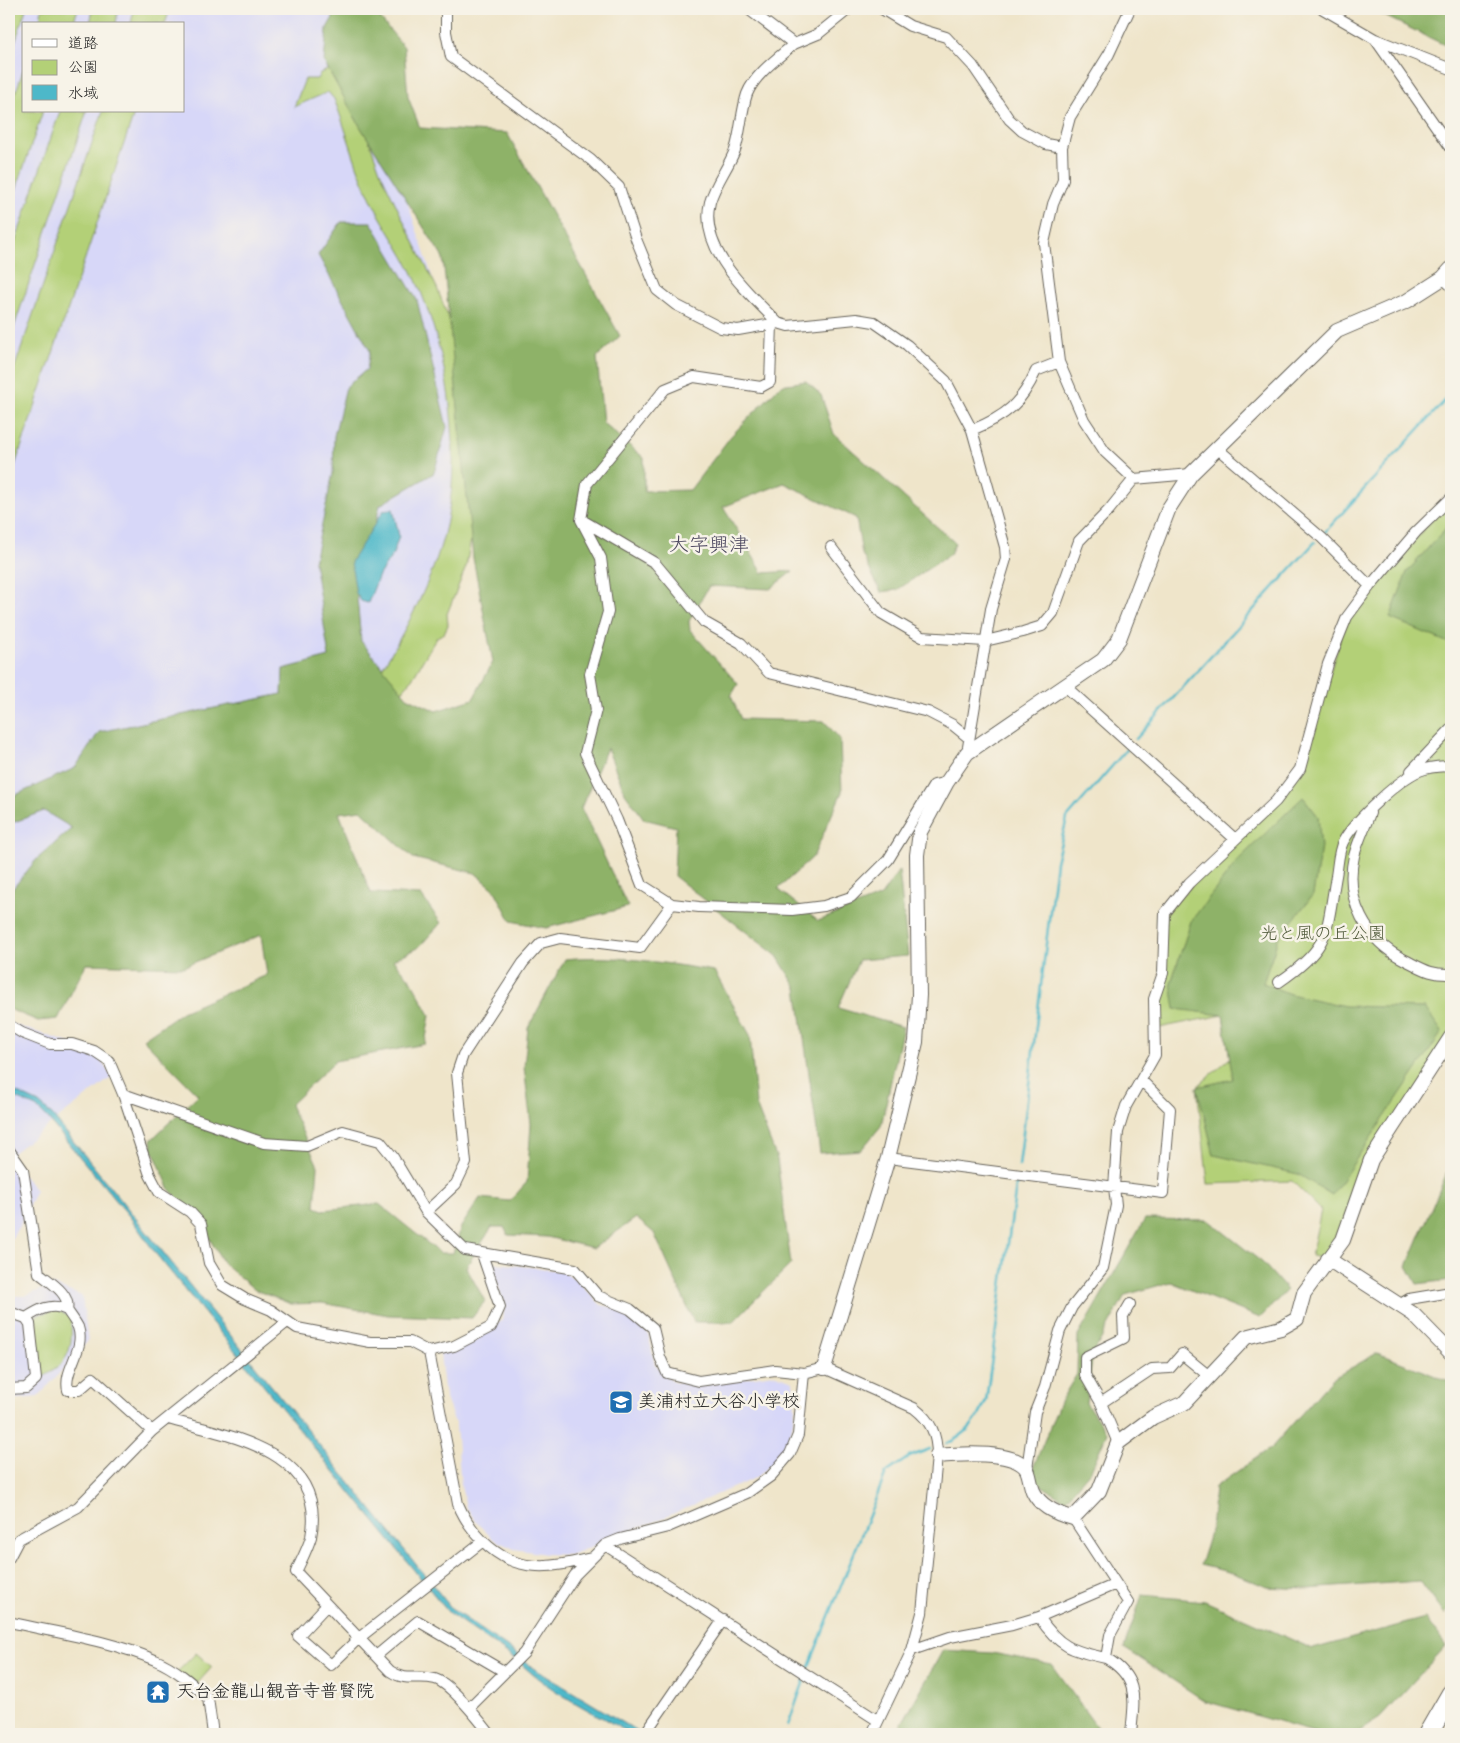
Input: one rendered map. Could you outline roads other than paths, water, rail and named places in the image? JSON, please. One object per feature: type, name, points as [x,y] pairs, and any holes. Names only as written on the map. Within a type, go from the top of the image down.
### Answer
[{"type":"highway","points":[[1428,1734],[1451,1694]]},
{"type":"street","points":[[446,9],[446,32],[451,57],[591,160],[619,187],[636,239],[657,290],[676,305],[721,328],[738,330],[775,324],[788,326],[856,319],[874,322],[907,345],[946,381],[972,430],[1006,559],[991,609],[967,753]]},
{"type":"street","points":[[748,9],[794,44]]},
{"type":"street","points":[[849,9],[818,34],[794,44],[755,81],[748,94],[735,150],[710,202],[716,250],[730,271],[775,324],[770,382],[761,387],[694,377],[666,389],[587,484],[581,520],[601,558],[608,612],[590,674],[596,710],[585,754],[617,820],[642,885],[672,904],[708,908],[792,910],[824,906],[851,897],[888,860],[934,785],[947,782]]},
{"type":"street","points":[[882,9],[910,26],[946,37],[973,66],[1009,119],[1022,131],[1046,144],[1062,147]]},
{"type":"street","points":[[1130,9],[1110,54],[1070,117],[1062,147],[1063,180],[1052,204],[1044,243],[1059,362],[1084,420],[1105,452],[1134,479]]},
{"type":"street","points":[[1324,9],[1375,39],[1451,69]]},
{"type":"street","points":[[1375,39],[1451,148]]},
{"type":"street","points":[[824,1368],[888,1158],[916,1042],[919,987],[917,854],[920,832],[947,782],[967,753],[1103,660],[1119,639],[1169,508],[1191,474],[1337,331],[1407,301],[1448,278]]},
{"type":"street","points":[[972,430],[1007,414],[1029,387],[1036,371],[1059,362]]},
{"type":"street","points":[[1218,449],[1322,538],[1370,586]]},
{"type":"street","points":[[831,547],[881,612],[922,637],[985,640],[1042,626],[1053,613],[1079,540],[1110,510],[1134,479],[1191,474]]},
{"type":"street","points":[[1106,1658],[1110,1635],[1128,1602],[1073,1518],[1048,1508],[1033,1492],[1027,1469],[1035,1412],[1060,1331],[1072,1307],[1103,1268],[1116,1205],[1114,1187],[1118,1132],[1126,1106],[1142,1081],[1155,1054],[1154,999],[1163,973],[1165,913],[1189,883],[1276,801],[1300,770],[1328,664],[1347,617],[1370,586],[1416,532],[1451,498]]},
{"type":"street","points":[[581,520],[655,563],[704,622],[741,643],[769,673],[928,712],[952,725],[970,738]]},
{"type":"street","points":[[1065,686],[1235,839]]},
{"type":"street","points":[[1279,982],[1298,969],[1316,952],[1327,932],[1342,843],[1356,824],[1433,750],[1451,729]]},
{"type":"street","points":[[1402,779],[1424,769],[1451,766]]},
{"type":"street","points":[[1371,810],[1354,857],[1353,895],[1364,925],[1392,954],[1436,975],[1451,974]]},
{"type":"street","points":[[426,1212],[456,1184],[466,1163],[457,1073],[463,1055],[523,963],[541,943],[560,938],[640,948],[672,904]]},
{"type":"street","points":[[9,1025],[22,1033],[50,1044],[72,1044],[94,1051],[109,1061],[123,1094],[150,1175],[159,1192],[190,1212],[201,1224],[209,1263],[222,1285],[245,1299],[271,1310],[297,1328],[360,1340],[410,1342],[429,1352],[454,1346],[491,1327],[500,1307],[482,1254]]},
{"type":"street","points":[[1073,1518],[1099,1491],[1118,1443],[1153,1417],[1184,1403],[1246,1337],[1280,1328],[1297,1319],[1304,1292],[1343,1240],[1371,1160],[1451,1037]]},
{"type":"street","points":[[888,1158],[1164,1193],[1170,1109],[1142,1081]]},
{"type":"street","points":[[123,1094],[264,1143],[307,1146],[343,1131],[380,1141],[393,1157],[426,1212],[465,1250],[574,1269],[598,1296],[630,1309],[653,1328],[660,1357],[667,1373],[699,1381],[774,1370],[804,1373],[824,1368],[914,1408],[926,1418],[937,1440],[937,1456],[922,1613],[912,1650],[877,1720],[872,1734]]},
{"type":"street","points":[[9,1150],[23,1170],[39,1273],[61,1291],[68,1305],[67,1310],[78,1328],[79,1345],[66,1381],[68,1390],[78,1390],[93,1378],[152,1432]]},
{"type":"street","points":[[1328,1259],[1413,1314],[1451,1353]]},
{"type":"street","points":[[1399,1305],[1409,1299],[1451,1292]]},
{"type":"street","points":[[1118,1443],[1101,1403],[1085,1375],[1085,1357],[1124,1338],[1124,1316],[1130,1304]]},
{"type":"street","points":[[26,1318],[40,1308],[56,1307],[67,1310]]},
{"type":"street","points":[[9,1312],[26,1318],[30,1324],[36,1379],[26,1388],[9,1389]]},
{"type":"street","points":[[9,1558],[20,1539],[78,1507],[152,1432],[287,1322]]},
{"type":"street","points":[[429,1352],[458,1504],[467,1524],[502,1556],[537,1566],[591,1558]]},
{"type":"street","points":[[1101,1403],[1152,1369],[1170,1368],[1182,1354],[1208,1376]]},
{"type":"street","points":[[470,1707],[522,1654],[575,1575],[605,1545],[620,1539],[668,1527],[747,1493],[771,1476],[790,1454],[798,1436],[804,1373]]},
{"type":"street","points":[[168,1419],[248,1441],[285,1461],[299,1477],[310,1504],[311,1537],[296,1572],[376,1656],[400,1678],[436,1679],[470,1707],[490,1734]]},
{"type":"street","points":[[937,1456],[999,1456],[1013,1459],[1027,1469]]},
{"type":"street","points":[[328,1605],[298,1636],[331,1665],[359,1638],[483,1540]]},
{"type":"street","points":[[605,1545],[877,1720]]},
{"type":"street","points":[[912,1650],[950,1637],[1012,1625],[1039,1616],[1116,1584]]},
{"type":"street","points":[[1039,1616],[1051,1635],[1075,1651],[1106,1658],[1119,1666],[1133,1685],[1131,1734]]},
{"type":"street","points":[[646,1732],[723,1620]]},
{"type":"street","points":[[376,1656],[418,1621],[505,1672]]},
{"type":"street","points":[[9,1622],[88,1639],[156,1660],[177,1672],[208,1698],[213,1734]]},
{"type":"water","points":[[393,509],[399,536],[393,554],[379,575],[368,603],[361,601],[356,593],[351,562],[383,511]]},
{"type":"water","points":[[9,1089],[39,1103],[52,1115],[453,1610],[523,1658],[533,1668],[642,1734],[631,1734],[558,1693],[519,1662],[449,1613],[156,1254],[130,1217],[48,1119],[36,1107],[9,1095]]},
{"type":"waterway","points":[[1325,532],[1451,394]]},
{"type":"waterway","points":[[1136,739],[1315,542]]},
{"type":"waterway","points":[[1019,1166],[1056,862],[1067,818],[1127,749]]},
{"type":"waterway","points":[[946,1444],[971,1427],[986,1401],[1017,1179]]},
{"type":"waterway","points":[[807,1671],[886,1473],[909,1457],[930,1449]]},
{"type":"waterway","points":[[788,1725],[805,1678]]},
{"type":"place","name":"美浦村立大谷小学校","points":[[621,1402]]},
{"type":"place","name":"天台金龍山観音寺普賢院","points":[[158,1692]]},
{"type":"district","name":"大字興津","points":[[709,545]]},
{"type":"park label","name":"光と風の丘公園","points":[[1323,934]]}]
